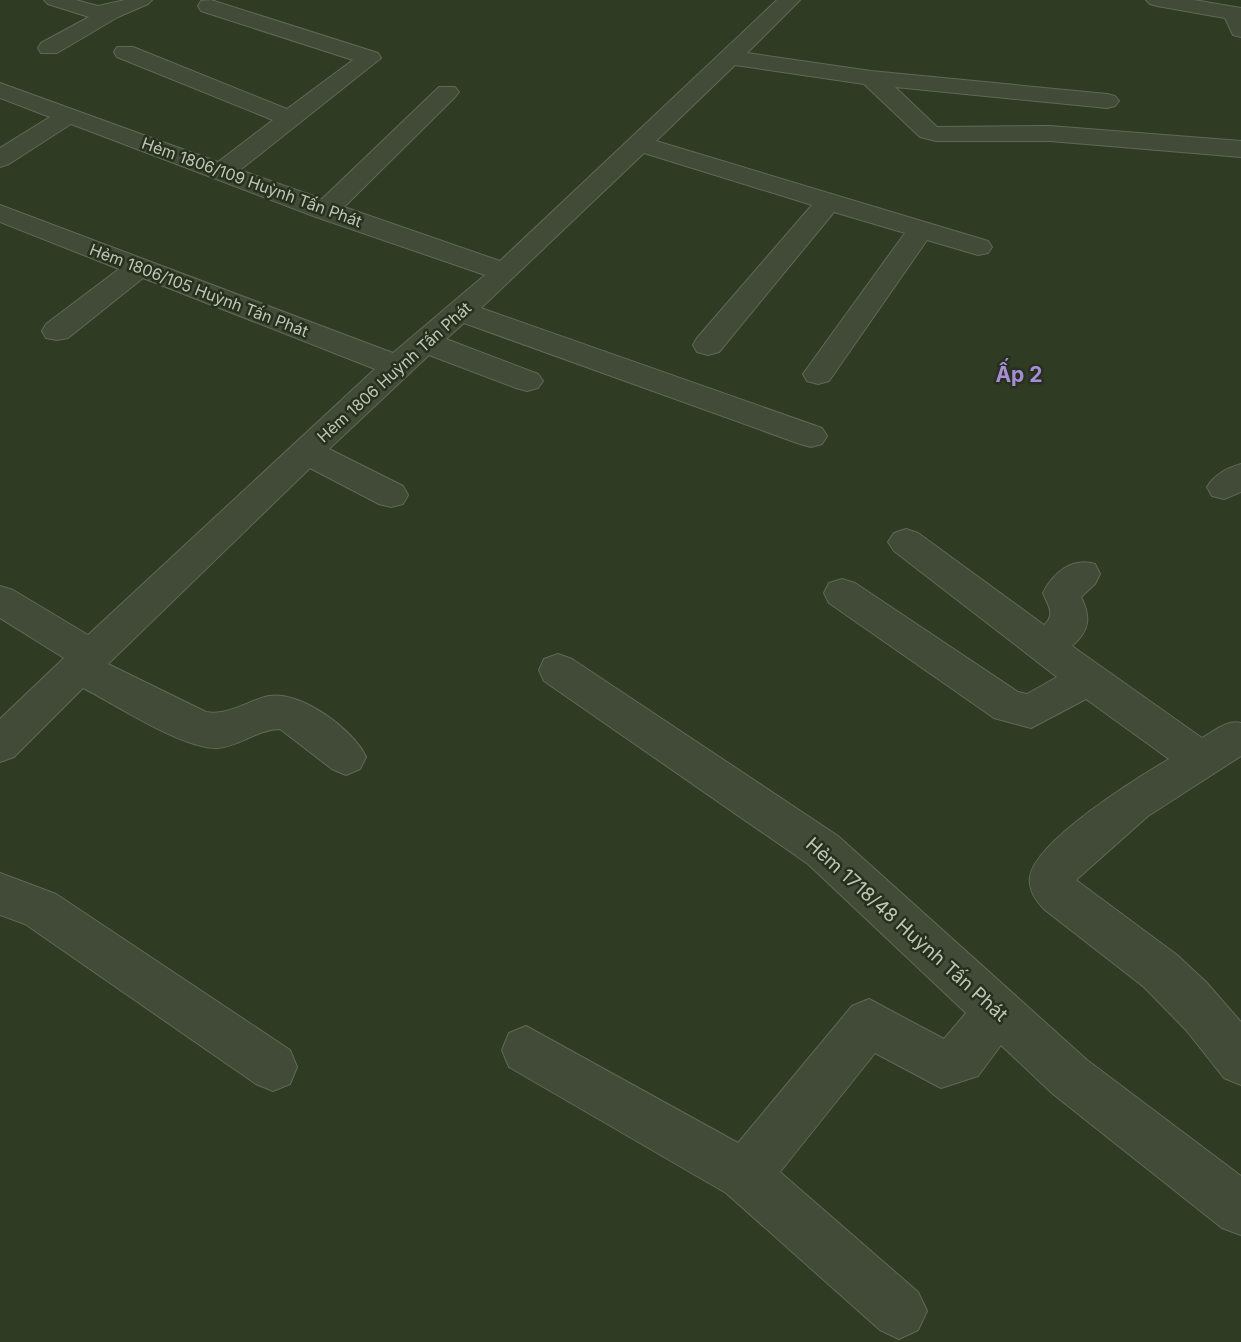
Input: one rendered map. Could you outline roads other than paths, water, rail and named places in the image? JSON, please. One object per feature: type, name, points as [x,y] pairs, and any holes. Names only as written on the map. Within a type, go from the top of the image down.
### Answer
[{"type":"street","points":[[55,0],[99,13]]},
{"type":"street","points":[[49,48],[99,13],[141,0]]},
{"type":"street","name":"Hẻm 1806 Huỳnh Tấn Phát","points":[[0,745],[397,366],[505,272],[789,0]]},
{"type":"street","points":[[1157,0],[1233,13],[1241,30]]},
{"type":"street","points":[[209,6],[370,58],[223,170]]},
{"type":"street","points":[[125,52],[290,119]]},
{"type":"street","points":[[729,57],[871,78],[1107,101]]},
{"type":"street","points":[[871,78],[929,132],[936,134],[1004,131],[1077,134],[1241,149]]},
{"type":"street","name":"Hẻm 1806/109 Huỳnh Tấn Phát","points":[[0,90],[223,170],[325,211],[505,272]]},
{"type":"street","points":[[325,211],[447,93]]},
{"type":"street","points":[[0,159],[69,116]]},
{"type":"street","points":[[638,143],[978,247]]},
{"type":"street","points":[[708,345],[829,201]]},
{"type":"street","name":"Hẻm 1806/105 Huỳnh Tấn Phát","points":[[0,213],[397,366]]},
{"type":"street","points":[[818,374],[921,230]]},
{"type":"street","points":[[57,331],[139,267]]},
{"type":"street","points":[[460,311],[811,436]]},
{"type":"street","points":[[424,342],[527,381]]},
{"type":"street","points":[[307,452],[391,495]]},
{"type":"street","points":[[906,542],[1088,679],[1219,749],[1133,803],[1069,856],[1052,875],[1052,887],[1129,945],[1177,986],[1214,1023],[1241,1061]]},
{"type":"street","points":[[1045,647],[1067,628],[1070,613],[1061,593],[1082,574]]},
{"type":"street","points":[[842,593],[1008,706],[1031,711],[1088,679]]},
{"type":"street","points":[[0,600],[86,661],[190,725],[206,730],[222,730],[248,719],[274,713],[291,715],[346,757]]},
{"type":"street","name":"Hẻm 1718/48 Huỳnh Tấn Phát","points":[[558,670],[823,850],[1070,1077],[1241,1209]]},
{"type":"street","points":[[0,894],[40,909],[273,1067]]},
{"type":"street","points":[[744,1175],[869,1023],[941,1064],[961,1059],[998,1009]]},
{"type":"street","points":[[526,1050],[744,1175],[899,1311]]},
{"type":"district","name":"Ấp 2","points":[[1019,375]]}]
